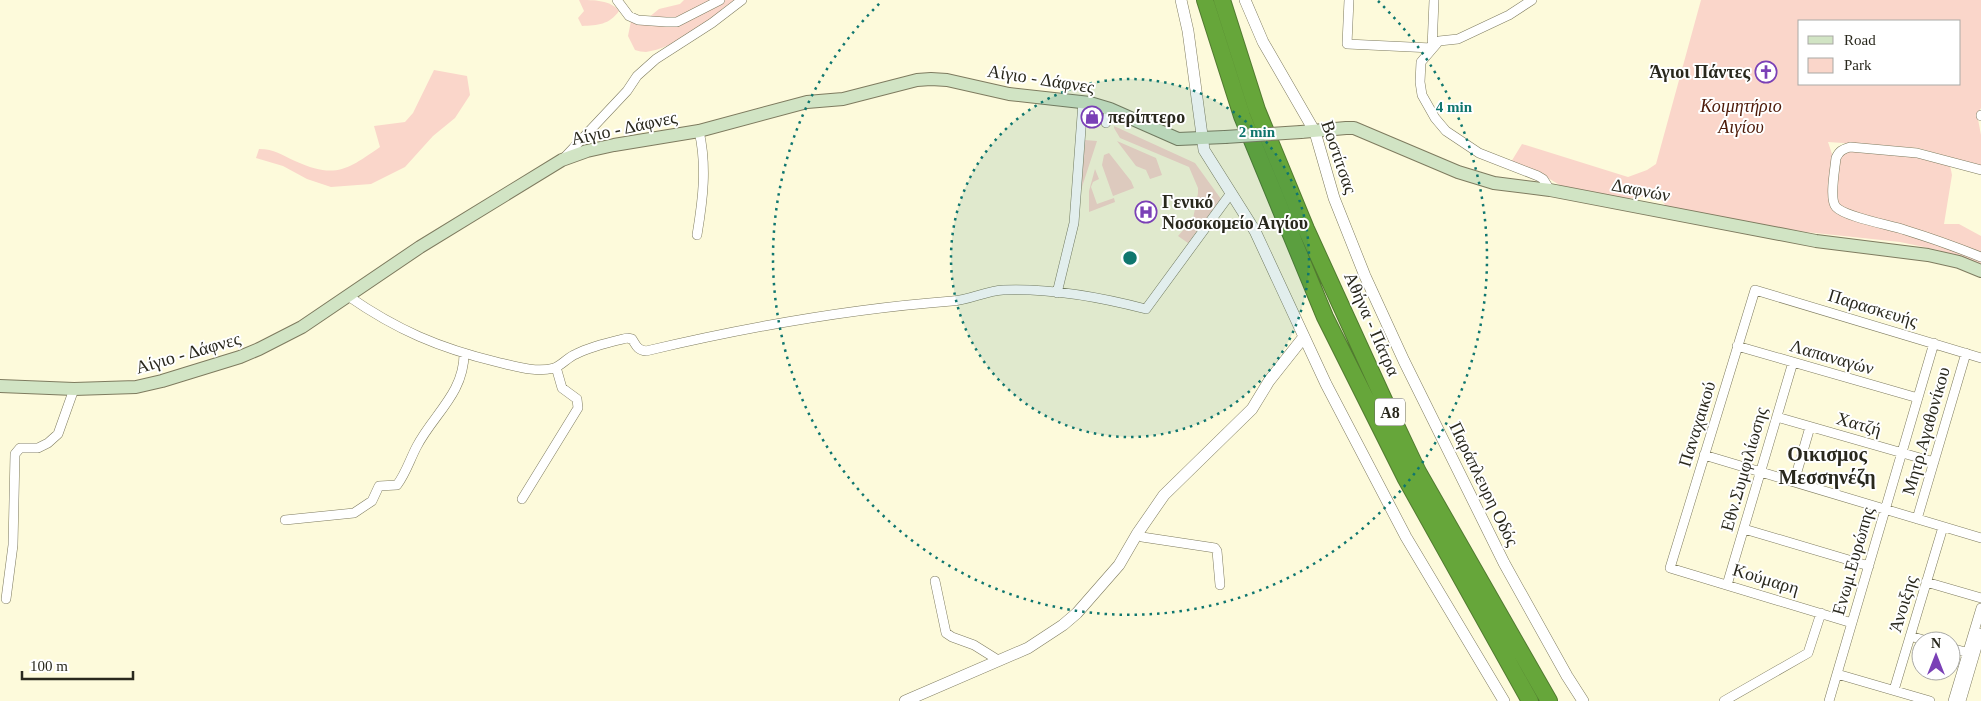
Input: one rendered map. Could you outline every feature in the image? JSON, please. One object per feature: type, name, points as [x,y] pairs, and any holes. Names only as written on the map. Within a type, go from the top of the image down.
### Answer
[{"type":"highway","name":"Α8","points":[[1204,0],[1242,116],[1325,317],[1405,477],[1530,701]]},
{"type":"highway","name":"Αθήνα - Πάτρα","points":[[1222,0],[1258,110],[1306,229],[1384,400],[1423,480],[1549,701]]},
{"type":"main road","name":"Αίγιο - Δάφνες","points":[[0,386],[74,389],[136,387],[162,382],[219,365],[259,349],[293,331],[420,247],[562,160],[605,147],[699,131],[807,102],[843,99],[923,79],[942,79],[1009,94],[1083,102],[1110,109],[1178,139],[1301,132]]},
{"type":"main road","name":"Δαφνών","points":[[1301,132],[1354,128],[1480,180],[1550,190],[1816,241],[1928,255],[1959,262],[1981,271]]},
{"type":"street","points":[[617,0],[629,16],[638,20],[676,22],[720,0]]},
{"type":"street","points":[[562,160],[627,91],[637,76],[656,59],[712,23],[742,0]]},
{"type":"street","points":[[1181,0],[1188,31],[1204,150],[1262,245],[1304,338],[1406,537],[1504,701]]},
{"type":"street","name":"Βοστίτσας","points":[[1245,0],[1263,42],[1314,132],[1330,187],[1365,276]]},
{"type":"street","points":[[1349,0],[1347,44],[1432,48]]},
{"type":"street","points":[[1432,48],[1434,0]]},
{"type":"street","points":[[1532,0],[1508,15],[1458,39],[1439,41],[1421,62],[1420,86],[1424,100],[1446,131],[1479,153],[1538,176],[1543,179],[1550,190]]},
{"type":"street","points":[[1057,293],[1074,223],[1083,102]]},
{"type":"street","points":[[1106,123],[1110,109]]},
{"type":"street","points":[[697,235],[704,171],[699,131]]},
{"type":"street","points":[[1981,170],[1917,153],[1850,147],[1843,149],[1836,158],[1832,200],[1840,210],[1902,229],[1981,257]]},
{"type":"street","points":[[348,296],[392,325],[425,340],[464,354],[522,368],[556,367],[578,352],[627,338],[632,338],[636,347],[646,351],[789,321],[889,306],[956,301],[984,293],[1004,290],[1057,293],[1107,299],[1146,309],[1231,193]]},
{"type":"street","name":"Παράπλευρη Οδός","points":[[1365,276],[1404,361],[1504,563],[1583,701]]},
{"type":"street","name":"Παρασκευής","points":[[1755,290],[1981,358]]},
{"type":"street","name":"Παναχαικού","points":[[1670,568],[1755,290]]},
{"type":"street","points":[[905,701],[1028,648],[1063,625],[1077,613],[1119,565],[1137,534],[1164,495],[1252,409],[1269,381],[1304,338]]},
{"type":"street","name":"Ενωμ.Ευρώπης","points":[[1829,701],[1934,343]]},
{"type":"street","name":"Λαπαναγών","points":[[1737,346],[1918,398]]},
{"type":"street","name":"Μητρ.Αγαθονίκου","points":[[1917,519],[1966,353]]},
{"type":"street","points":[[285,520],[354,513],[372,501],[378,486],[397,485],[417,445],[441,414],[452,395],[464,365],[464,354]]},
{"type":"street","name":"Εθν.Συμφιλίωσης","points":[[1727,585],[1793,362]]},
{"type":"street","points":[[522,499],[578,408],[577,399],[562,388],[556,367]]},
{"type":"street","points":[[6,598],[13,545],[15,454],[20,448],[42,446],[58,434],[74,389]]},
{"type":"street","name":"Χατζή","points":[[1776,417],[1934,462]]},
{"type":"street","points":[[1794,482],[1810,427]]},
{"type":"street","points":[[1704,455],[1981,538]]},
{"type":"street","name":"Άνοιξης","points":[[1894,690],[1943,526]]},
{"type":"street","points":[[1744,529],[1869,566]]},
{"type":"street","points":[[1137,534],[1142,537],[1215,548],[1217,551],[1220,585]]},
{"type":"street","name":"Κούμαρη","points":[[1670,568],[1852,623]]},
{"type":"street","points":[[935,581],[946,633],[952,638],[974,645],[998,660]]},
{"type":"street","points":[[1926,582],[1981,598]]},
{"type":"street","points":[[1961,701],[1981,608]]},
{"type":"street","points":[[1724,701],[1808,653],[1821,613]]},
{"type":"street","points":[[1954,701],[1971,654],[1981,633]]},
{"type":"street","points":[[1961,651],[1971,654]]},
{"type":"street","points":[[1837,674],[1930,701]]},
{"type":"green space","points":[[579,0],[607,3],[616,7],[619,11],[607,22],[598,25],[582,26],[578,18],[584,11]]},
{"type":"green space","points":[[684,0],[736,0],[706,24],[681,39],[657,50],[646,52],[635,50],[628,36],[631,21],[648,18],[659,9],[680,4]]},
{"type":"green space","name":"Κοιμητήριο Αιγίου","points":[[1701,0],[1981,0],[1981,108],[1977,114],[1981,135],[1981,166],[1918,148],[1828,142],[1833,157],[1843,151],[1916,154],[1950,165],[1952,175],[1944,224],[1959,224],[1981,236],[1981,264],[1938,250],[1900,242],[1806,232],[1675,210],[1667,208],[1661,199],[1652,196],[1620,199],[1563,187],[1538,172],[1511,162],[1522,144],[1628,177],[1647,170],[1656,164]]},
{"type":"green space","points":[[434,70],[467,76],[470,95],[455,118],[433,136],[405,167],[371,184],[331,187],[307,179],[283,166],[256,158],[259,149],[265,149],[321,170],[331,171],[349,166],[380,147],[374,126],[405,122],[413,113]]},
{"type":"green space","points":[[1114,126],[1195,163],[1221,199],[1188,243],[1178,236],[1193,219],[1198,193],[1198,188],[1189,167],[1120,138]]},
{"type":"green space","points":[[1085,140],[1097,141],[1081,190]]},
{"type":"green space","points":[[1117,141],[1156,158],[1162,175],[1150,179],[1146,170],[1136,166]]},
{"type":"green space","points":[[1109,153],[1131,181],[1134,188],[1113,196],[1102,165],[1104,155]]},
{"type":"green space","points":[[1095,169],[1099,179],[1093,182],[1091,187],[1097,204],[1114,198],[1115,202],[1089,212],[1089,191]]},
{"type":"place","name":"Άγιοι Πάντες","points":[[1766,72]]},
{"type":"place","name":"περίπτερο","points":[[1092,117]]},
{"type":"place","name":"Γενικό Νοσοκομείο Αιγίου","points":[[1146,212]]},
{"type":"district","name":"Οικισμος Μεσσηνέζη","points":[[1827,466]]}]
